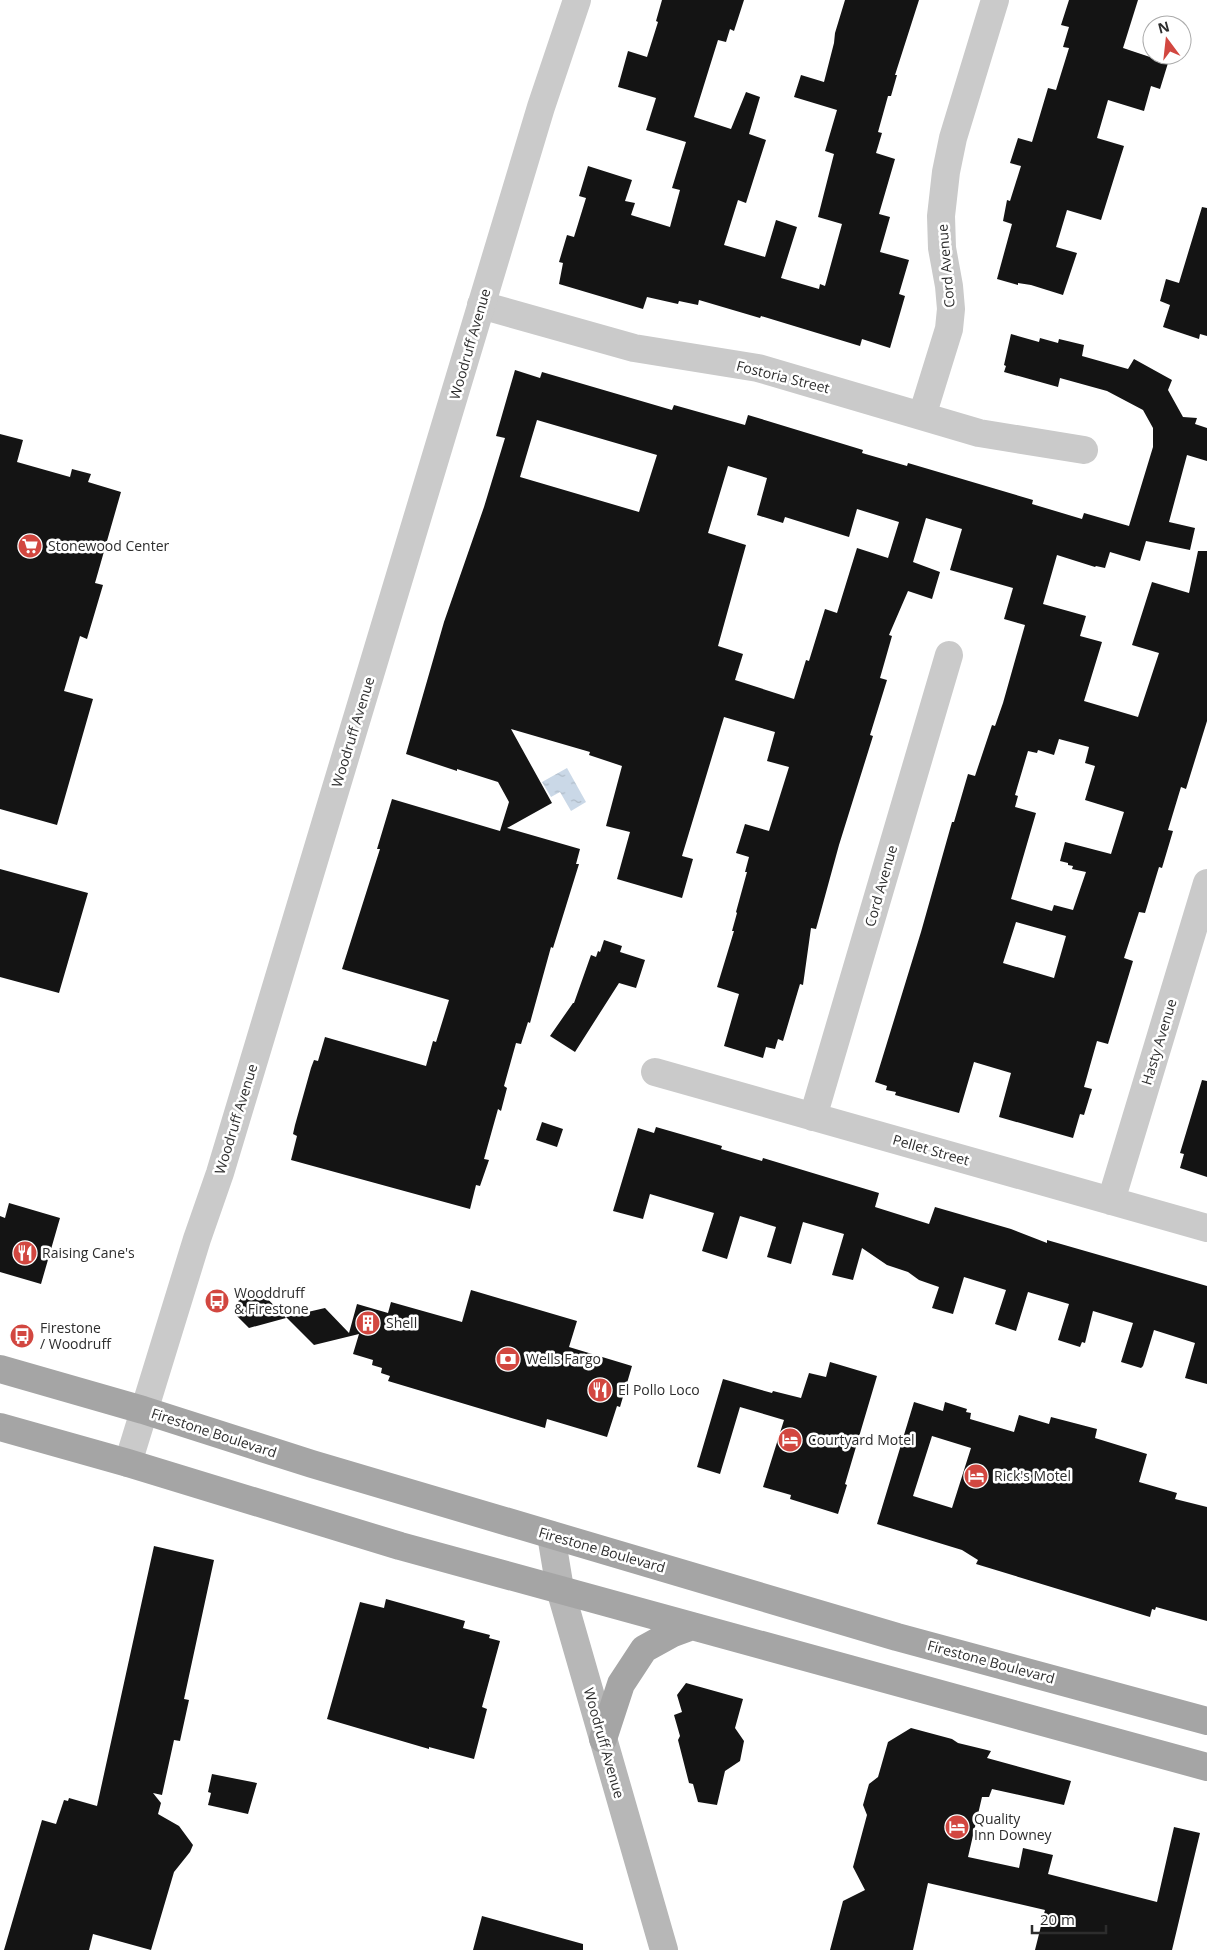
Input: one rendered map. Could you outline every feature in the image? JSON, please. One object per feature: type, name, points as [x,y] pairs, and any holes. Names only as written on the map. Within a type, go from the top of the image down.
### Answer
[{"type":"main road","name":"Firestone Boulevard","points":[[0,1370],[143,1410],[312,1464],[897,1636],[1207,1721]]},
{"type":"main road","points":[[0,1427],[128,1463],[152,1472],[400,1546],[1207,1767]]},
{"type":"main road","name":"Woodruff Avenue","points":[[551,1535],[560,1589],[664,1950]]},
{"type":"main road","points":[[603,1739],[621,1684],[644,1649],[673,1633],[692,1626]]},
{"type":"street","name":"Woodruff Avenue","points":[[128,1463],[197,1239],[220,1173],[541,107],[577,0]]},
{"type":"street","name":"Cord Avenue","points":[[922,416],[949,330],[951,309],[950,286],[942,248],[941,216],[946,172],[954,138],[995,0]]},
{"type":"street","name":"Fostoria Street","points":[[481,305],[634,348],[758,368],[979,433],[1084,450]]},
{"type":"street","name":"Cord Avenue","points":[[813,1116],[950,655]]},
{"type":"street","name":"Hasty Avenue","points":[[1111,1201],[1207,883]]},
{"type":"street","name":"Pellet Street","points":[[655,1072],[1207,1228]]},
{"type":"water","points":[[567,768],[586,802],[571,811],[560,792],[551,797],[542,782]]},
{"type":"building","points":[[662,0],[744,0],[734,31],[730,29],[726,42],[718,40],[694,117],[731,129],[746,92],[760,97],[749,134],[766,140],[746,203],[738,200],[724,245],[765,257],[776,220],[797,227],[781,278],[819,289],[820,284],[825,286],[842,224],[818,217],[834,154],[825,151],[837,110],[794,97],[801,75],[824,82],[835,33],[845,0],[919,0],[895,75],[897,75],[891,96],[888,96],[878,132],[882,133],[876,153],[895,159],[879,214],[890,217],[880,252],[909,260],[899,294],[905,296],[890,348],[862,339],[860,346],[761,316],[760,318],[699,300],[698,305],[679,301],[678,304],[647,297],[643,309],[559,284],[563,263],[559,262],[567,235],[574,237],[586,198],[579,196],[588,166],[632,180],[625,201],[635,203],[631,215],[670,227],[680,190],[672,188],[686,142],[646,130],[656,98],[618,87],[628,51],[647,57],[658,22],[656,21]]},
{"type":"building","points":[[1069,0],[1138,0],[1123,48],[1142,54],[1142,65],[1167,65],[1160,89],[1151,86],[1144,111],[1108,100],[1097,138],[1124,146],[1101,220],[1067,210],[1056,247],[1077,253],[1063,295],[1031,285],[1018,283],[1018,285],[997,279],[1012,224],[1003,221],[1007,200],[1010,201],[1021,166],[1010,163],[1018,138],[1032,142],[1048,88],[1056,90],[1069,48],[1063,47],[1069,27],[1061,25]]},
{"type":"building","points":[[1202,207],[1207,208],[1207,336],[1200,334],[1199,339],[1163,327],[1170,305],[1160,301],[1166,279],[1179,283]]},
{"type":"building","points":[[1011,334],[1039,342],[1040,338],[1058,343],[1059,339],[1084,345],[1082,356],[1128,369],[1134,359],[1172,380],[1168,390],[1183,417],[1197,418],[1195,424],[1207,428],[1207,461],[1187,455],[1169,522],[1195,528],[1190,550],[1146,541],[1140,561],[1110,552],[1105,568],[1095,567],[1057,555],[1043,604],[1086,616],[1080,636],[1102,642],[1084,701],[1138,717],[1159,653],[1132,645],[1152,582],[1189,593],[1198,551],[1207,551],[1207,721],[1186,789],[1181,787],[1168,830],[1173,831],[1162,868],[1159,867],[1145,913],[1139,912],[1124,958],[1133,961],[1108,1044],[1097,1041],[1084,1087],[1092,1089],[1084,1115],[1080,1114],[1073,1138],[999,1117],[1011,1073],[974,1062],[959,1113],[895,1095],[896,1092],[886,1090],[887,1086],[875,1082],[921,932],[952,822],[954,822],[968,774],[975,776],[992,725],[995,726],[1025,625],[1004,619],[1013,588],[950,570],[962,529],[926,518],[913,562],[940,572],[932,599],[908,591],[889,635],[892,636],[880,678],[887,680],[870,735],[873,736],[839,845],[816,929],[811,928],[803,985],[800,984],[783,1041],[778,1039],[775,1049],[766,1047],[763,1058],[724,1046],[739,994],[717,987],[734,931],[732,931],[736,912],[747,872],[745,872],[749,857],[736,853],[745,824],[769,831],[789,767],[767,761],[775,732],[724,717],[682,856],[693,859],[682,898],[617,879],[630,832],[606,826],[622,766],[589,755],[590,752],[511,729],[552,803],[507,828],[580,849],[576,864],[579,864],[553,948],[551,947],[530,1023],[528,1022],[521,1044],[516,1043],[504,1086],[507,1088],[501,1111],[498,1109],[484,1159],[489,1160],[480,1186],[476,1185],[470,1209],[291,1160],[297,1136],[293,1134],[295,1125],[311,1068],[314,1060],[318,1061],[325,1037],[426,1066],[433,1041],[436,1042],[449,1000],[342,969],[380,849],[377,849],[392,799],[500,831],[509,802],[498,782],[406,754],[444,622],[484,507],[505,438],[496,436],[515,370],[540,378],[542,372],[672,410],[674,405],[745,425],[748,415],[863,450],[862,453],[907,466],[908,463],[1033,500],[1032,504],[1082,519],[1084,513],[1129,526],[1153,447],[1153,428],[1143,410],[1107,391],[1060,378],[1058,387],[1004,372],[1006,366],[1004,365]],"holes":[[[537,420],[657,455],[639,512],[520,477]],[[728,466],[767,478],[757,515],[783,523],[785,517],[849,537],[857,509],[899,522],[888,558],[857,548],[837,613],[825,609],[809,661],[806,660],[794,699],[735,680],[743,654],[718,646],[746,545],[708,533]],[[1059,739],[1089,747],[1085,763],[1095,766],[1085,800],[1124,812],[1111,854],[1065,842],[1060,861],[1073,866],[1072,869],[1086,872],[1073,910],[1054,905],[1052,911],[1011,899],[1036,813],[1015,807],[1018,796],[1015,795],[1028,751],[1037,753],[1038,750],[1054,755]],[[1016,922],[1066,936],[1054,978],[1003,963]]]},
{"type":"building","points":[[0,434],[23,440],[17,462],[70,477],[72,469],[91,474],[88,482],[121,492],[95,583],[103,585],[87,639],[80,636],[64,691],[93,699],[57,825],[0,809]]},
{"type":"building","points":[[0,869],[88,893],[59,993],[0,977]]},
{"type":"building","points":[[604,940],[622,946],[620,952],[645,960],[636,988],[619,983],[575,1052],[550,1036],[574,1003],[591,955],[596,957]]},
{"type":"building","points":[[1202,1080],[1207,1081],[1207,1177],[1180,1168],[1184,1154],[1180,1153]]},
{"type":"building","points":[[542,1122],[563,1129],[557,1147],[536,1140]]},
{"type":"building","points":[[656,1127],[722,1146],[721,1149],[762,1161],[763,1158],[879,1193],[875,1207],[929,1224],[935,1207],[1011,1229],[1047,1243],[1047,1240],[1207,1286],[1207,1384],[1185,1378],[1195,1343],[1154,1330],[1141,1368],[1121,1362],[1133,1323],[1093,1311],[1085,1343],[1082,1342],[1080,1347],[1058,1340],[1069,1304],[1028,1292],[1016,1331],[995,1324],[1006,1290],[964,1277],[953,1314],[932,1308],[939,1287],[919,1280],[908,1272],[887,1265],[862,1248],[853,1280],[832,1275],[844,1234],[803,1222],[791,1264],[767,1257],[776,1227],[740,1216],[727,1259],[702,1251],[714,1213],[650,1194],[643,1219],[613,1211],[638,1128],[654,1133]]},
{"type":"building","name":"Raising Cane's","points":[[9,1203],[60,1218],[41,1284],[0,1272],[0,1216],[5,1218]]},
{"type":"building","points":[[259,1290],[286,1318],[249,1328],[235,1314],[240,1295]]},
{"type":"building","points":[[471,1290],[577,1321],[569,1347],[632,1366],[620,1407],[617,1406],[607,1437],[547,1419],[545,1428],[388,1381],[390,1376],[381,1373],[382,1368],[372,1365],[373,1360],[353,1354],[359,1334],[314,1345],[286,1317],[325,1308],[349,1333],[357,1304],[388,1313],[391,1302],[462,1322]]},
{"type":"building","points":[[830,1362],[877,1376],[838,1514],[790,1499],[791,1495],[763,1487],[784,1420],[740,1407],[720,1474],[697,1467],[723,1379],[772,1393],[773,1391],[801,1398],[809,1373],[826,1377]]},
{"type":"building","points":[[914,1402],[943,1411],[945,1402],[967,1409],[966,1412],[971,1413],[970,1419],[1014,1432],[1019,1415],[1049,1424],[1051,1417],[1097,1429],[1095,1438],[1147,1454],[1139,1482],[1177,1493],[1175,1499],[1207,1507],[1207,1621],[1156,1607],[1155,1610],[1152,1609],[1150,1617],[976,1564],[978,1560],[962,1550],[877,1524]],"holes":[[[932,1436],[971,1448],[952,1508],[913,1496]]]},
{"type":"building","points":[[154,1546],[214,1560],[184,1699],[189,1700],[180,1741],[174,1740],[162,1795],[153,1793],[161,1803],[158,1814],[179,1826],[193,1845],[190,1852],[174,1872],[151,1950],[93,1934],[89,1950],[4,1950],[42,1820],[56,1824],[64,1800],[68,1801],[69,1798],[97,1806]]},
{"type":"building","points":[[386,1599],[465,1621],[463,1628],[490,1635],[489,1638],[500,1641],[482,1707],[487,1709],[474,1759],[429,1747],[429,1749],[327,1719],[360,1602],[384,1608]]},
{"type":"building","points":[[686,1683],[743,1699],[735,1728],[744,1741],[740,1761],[725,1771],[717,1805],[698,1802],[693,1784],[689,1783],[678,1740],[680,1736],[674,1715],[682,1712],[677,1695]]},
{"type":"building","points":[[911,1728],[991,1751],[987,1758],[1071,1781],[1064,1805],[992,1789],[989,1797],[982,1797],[968,1857],[1019,1868],[1023,1848],[1053,1855],[1048,1874],[1157,1902],[1174,1827],[1200,1833],[1172,1950],[1035,1950],[1045,1910],[928,1883],[913,1950],[830,1950],[843,1901],[865,1890],[853,1867],[867,1815],[863,1805],[869,1784],[878,1777],[888,1742]]},
{"type":"building","points":[[212,1774],[257,1783],[248,1814],[208,1805],[211,1793],[208,1792]]},
{"type":"building","points":[[482,1916],[583,1944],[583,1950],[473,1950]]},
{"type":"place","name":"Stonewood Center","points":[[30,546]]},
{"type":"place","name":"Raising Cane's","points":[[25,1253]]},
{"type":"place","name":"Wooddruff & Firestone","points":[[217,1301]]},
{"type":"place","name":"Shell","points":[[368,1323]]},
{"type":"place","name":"Firestone / Woodruff","points":[[22,1336]]},
{"type":"place","name":"Wells Fargo","points":[[508,1359]]},
{"type":"place","name":"El Pollo Loco","points":[[600,1390]]},
{"type":"place","name":"Courtyard Motel","points":[[790,1440]]},
{"type":"place","name":"Rick's Motel","points":[[976,1476]]},
{"type":"place","name":"Quality Inn Downey","points":[[957,1827]]}]
